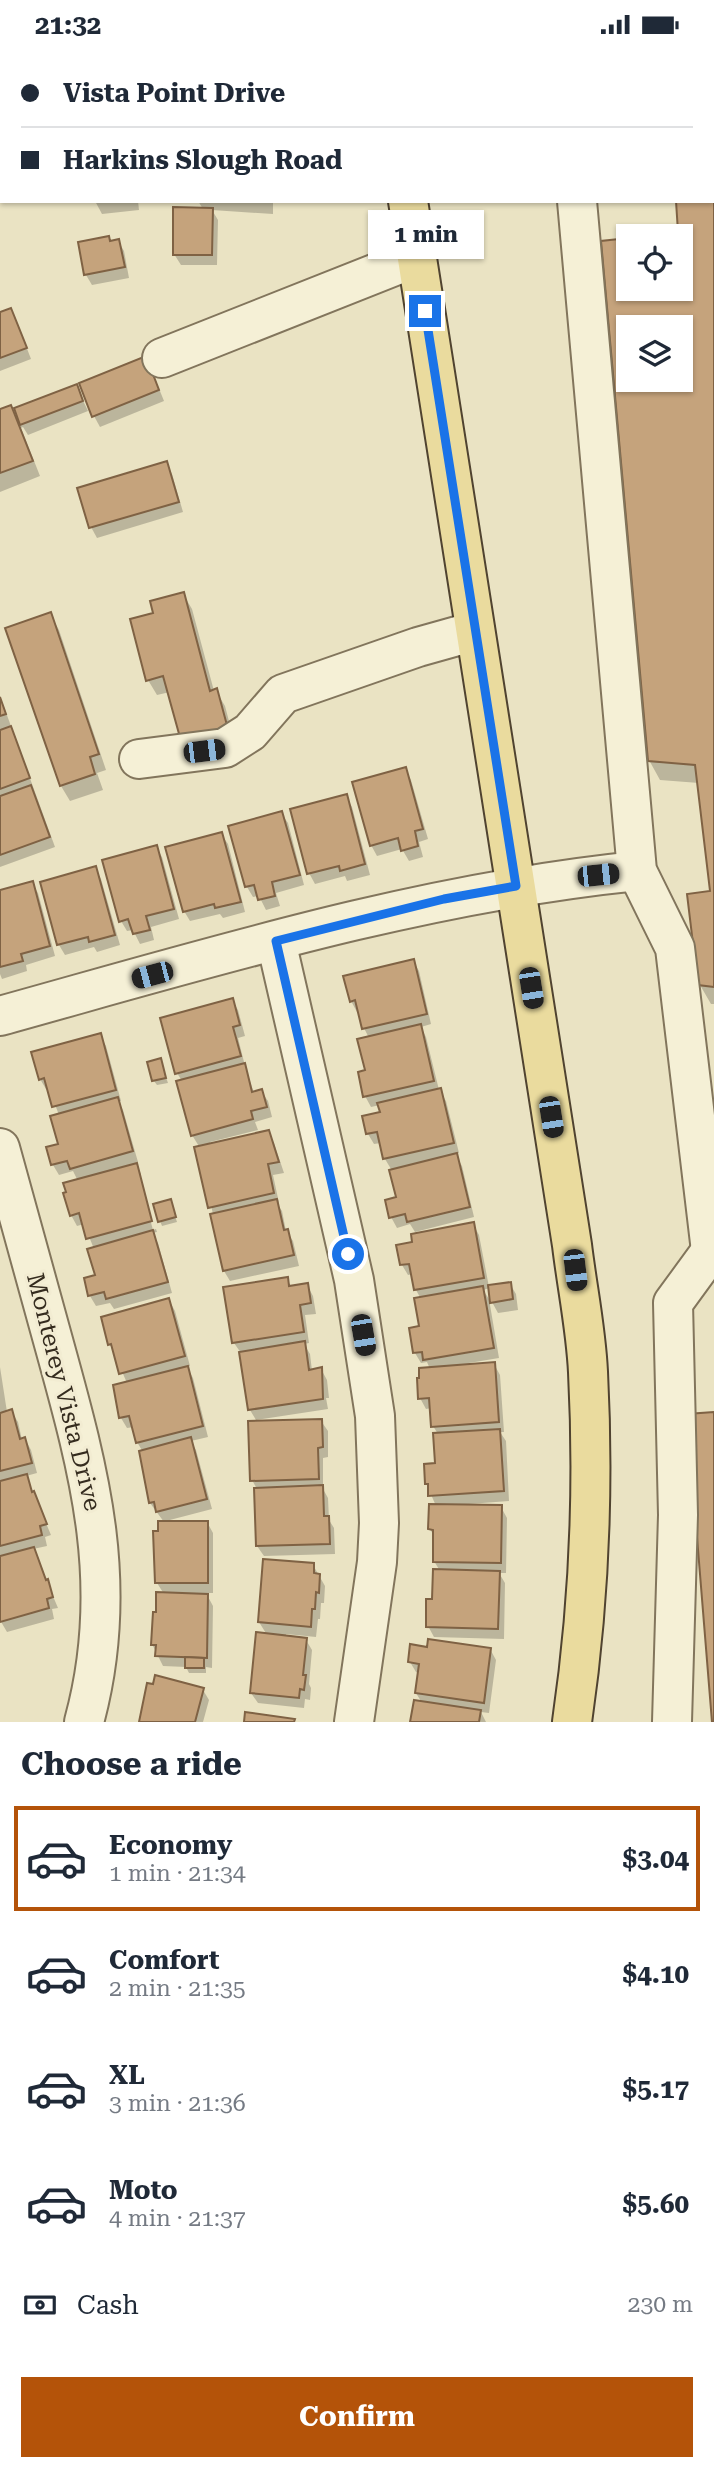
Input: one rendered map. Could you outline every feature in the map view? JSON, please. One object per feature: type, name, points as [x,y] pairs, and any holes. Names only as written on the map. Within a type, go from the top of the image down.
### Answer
[{"type":"main road","points":[[408,203],[572,1245],[588,1369],[592,1500],[572,1722]]},
{"type":"street","points":[[577,203],[637,871],[675,948],[713,1252],[673,1303],[678,1515],[672,1722]]},
{"type":"street","points":[[162,358],[416,257]]},
{"type":"street","points":[[139,759],[225,748],[250,732],[283,694],[418,647],[475,631]]},
{"type":"street","points":[[0,1016],[276,941],[444,899],[516,886],[637,871]]},
{"type":"street","points":[[276,941],[354,1280],[375,1416],[379,1523],[377,1562],[354,1722]]},
{"type":"street","name":"Monterey Vista Drive","points":[[0,1149],[74,1415],[96,1520],[102,1594],[101,1634],[84,1722]]},
{"type":"building","points":[[676,203],[714,203],[714,987],[698,985],[687,894],[710,891],[695,765],[648,761],[601,241],[616,239],[616,301],[693,301],[693,224],[677,224]]},
{"type":"building","points":[[173,207],[213,208],[212,255],[173,255]]},
{"type":"building","points":[[109,236],[110,241],[119,239],[125,267],[84,275],[78,242]]},
{"type":"building","points":[[11,308],[27,348],[0,358],[0,312]]},
{"type":"building","points":[[146,356],[159,390],[92,417],[79,383]]},
{"type":"building","points":[[77,384],[83,401],[20,425],[14,408]]},
{"type":"building","points":[[11,405],[33,461],[0,473],[0,409]]},
{"type":"building","points":[[167,461],[179,502],[89,528],[77,488]]},
{"type":"building","points":[[184,592],[210,691],[217,688],[228,729],[181,741],[163,676],[146,681],[130,619],[153,613],[150,601]]},
{"type":"building","points":[[51,612],[99,754],[90,757],[95,774],[60,786],[5,628]]},
{"type":"building","points":[[0,697],[6,714],[0,716]]},
{"type":"building","points":[[11,726],[30,778],[0,789],[0,730]]},
{"type":"building","points":[[406,767],[423,829],[415,831],[418,846],[401,851],[398,838],[370,846],[352,782]]},
{"type":"building","points":[[31,785],[50,837],[0,855],[0,796]]},
{"type":"building","points":[[347,794],[365,864],[340,871],[339,866],[307,874],[290,809]]},
{"type":"building","points":[[282,811],[300,875],[272,882],[275,896],[258,900],[254,885],[245,887],[228,826]]},
{"type":"building","points":[[222,832],[241,902],[215,908],[214,904],[183,912],[165,847]]},
{"type":"building","points":[[157,845],[174,909],[146,916],[150,930],[133,934],[128,919],[119,922],[102,860]]},
{"type":"building","points":[[96,866],[115,935],[89,942],[88,937],[57,945],[40,882]]},
{"type":"building","points":[[33,881],[50,946],[21,954],[23,961],[0,967],[0,890]]},
{"type":"building","points":[[414,959],[427,1014],[362,1029],[355,1000],[350,1002],[343,976]]},
{"type":"building","points":[[233,998],[240,1025],[233,1027],[241,1056],[175,1074],[160,1018]]},
{"type":"building","points":[[421,1024],[434,1081],[363,1097],[358,1072],[365,1070],[357,1039]]},
{"type":"building","points":[[101,1033],[116,1090],[52,1107],[44,1078],[39,1080],[31,1052]]},
{"type":"building","points":[[161,1058],[166,1078],[152,1081],[147,1062]]},
{"type":"building","points":[[245,1063],[252,1092],[262,1089],[267,1107],[251,1111],[253,1119],[191,1136],[176,1081]]},
{"type":"building","points":[[441,1088],[454,1143],[383,1159],[377,1132],[366,1134],[362,1116],[380,1112],[377,1103]]},
{"type":"building","points":[[118,1097],[133,1151],[70,1169],[67,1161],[51,1165],[46,1147],[58,1144],[50,1116]]},
{"type":"building","points":[[269,1130],[279,1162],[268,1164],[274,1193],[208,1208],[194,1147]]},
{"type":"building","points":[[457,1153],[470,1207],[407,1222],[405,1214],[389,1218],[385,1200],[396,1197],[389,1170]]},
{"type":"building","points":[[137,1163],[152,1221],[86,1239],[79,1213],[70,1216],[63,1183]]},
{"type":"building","points":[[171,1199],[176,1217],[158,1222],[153,1204]]},
{"type":"building","points":[[277,1199],[284,1230],[288,1229],[294,1255],[223,1271],[210,1214]]},
{"type":"building","points":[[474,1222],[484,1278],[414,1290],[409,1264],[400,1265],[396,1245],[412,1242],[411,1234]]},
{"type":"building","points":[[153,1230],[168,1282],[106,1299],[104,1292],[88,1296],[84,1278],[95,1275],[87,1249]]},
{"type":"building","points":[[288,1277],[289,1286],[308,1283],[311,1303],[300,1305],[304,1332],[232,1343],[223,1287]]},
{"type":"building","points":[[511,1282],[513,1299],[490,1303],[488,1285]]},
{"type":"building","points":[[483,1286],[494,1348],[423,1360],[422,1352],[413,1353],[409,1328],[419,1326],[414,1298]]},
{"type":"building","points":[[169,1298],[185,1356],[119,1374],[101,1317]]},
{"type":"building","points":[[305,1341],[309,1370],[322,1367],[323,1399],[248,1410],[239,1352]]},
{"type":"building","points":[[495,1362],[499,1422],[431,1427],[429,1398],[418,1399],[419,1368]]},
{"type":"building","points":[[188,1366],[203,1426],[136,1443],[129,1416],[119,1418],[113,1385]]},
{"type":"building","points":[[12,1409],[20,1439],[25,1437],[32,1463],[0,1471],[0,1413]]},
{"type":"building","points":[[714,1412],[714,1722],[712,1722],[687,1414]]},
{"type":"building","points":[[322,1419],[323,1447],[318,1448],[319,1479],[250,1481],[248,1421]]},
{"type":"building","points":[[500,1429],[504,1491],[428,1496],[424,1464],[435,1463],[433,1433]]},
{"type":"building","points":[[191,1437],[207,1499],[156,1512],[154,1502],[149,1503],[139,1451]]},
{"type":"building","points":[[27,1474],[47,1524],[40,1526],[42,1535],[0,1546],[0,1481]]},
{"type":"building","points":[[323,1485],[324,1516],[329,1516],[330,1544],[256,1546],[254,1488]]},
{"type":"building","points":[[429,1504],[502,1505],[501,1563],[433,1562],[433,1530],[428,1529]]},
{"type":"building","points":[[158,1521],[208,1521],[208,1583],[155,1583],[153,1531],[158,1531]]},
{"type":"building","points":[[34,1547],[53,1597],[47,1599],[49,1608],[0,1622],[0,1556]]},
{"type":"building","points":[[263,1559],[314,1563],[314,1573],[320,1574],[319,1593],[316,1592],[311,1627],[258,1622]]},
{"type":"building","points":[[433,1569],[500,1571],[498,1629],[426,1627],[426,1599],[432,1599]]},
{"type":"building","points":[[156,1592],[208,1594],[207,1658],[155,1656],[156,1645],[151,1645]]},
{"type":"building","points":[[256,1632],[307,1638],[304,1690],[300,1689],[299,1698],[250,1693]]},
{"type":"building","points":[[428,1639],[491,1648],[484,1703],[415,1693],[419,1664],[408,1662],[410,1644],[427,1647]]},
{"type":"building","points":[[185,1657],[204,1658],[204,1668],[185,1668]]},
{"type":"building","points":[[155,1675],[204,1688],[195,1722],[139,1722],[147,1683],[153,1684]]},
{"type":"building","points":[[414,1700],[481,1710],[479,1722],[410,1722]]},
{"type":"building","points":[[245,1712],[295,1719],[294,1722],[244,1722]]},
{"type":"route","points":[[348,1254],[276,941],[444,899],[516,886],[425,311]]}]
